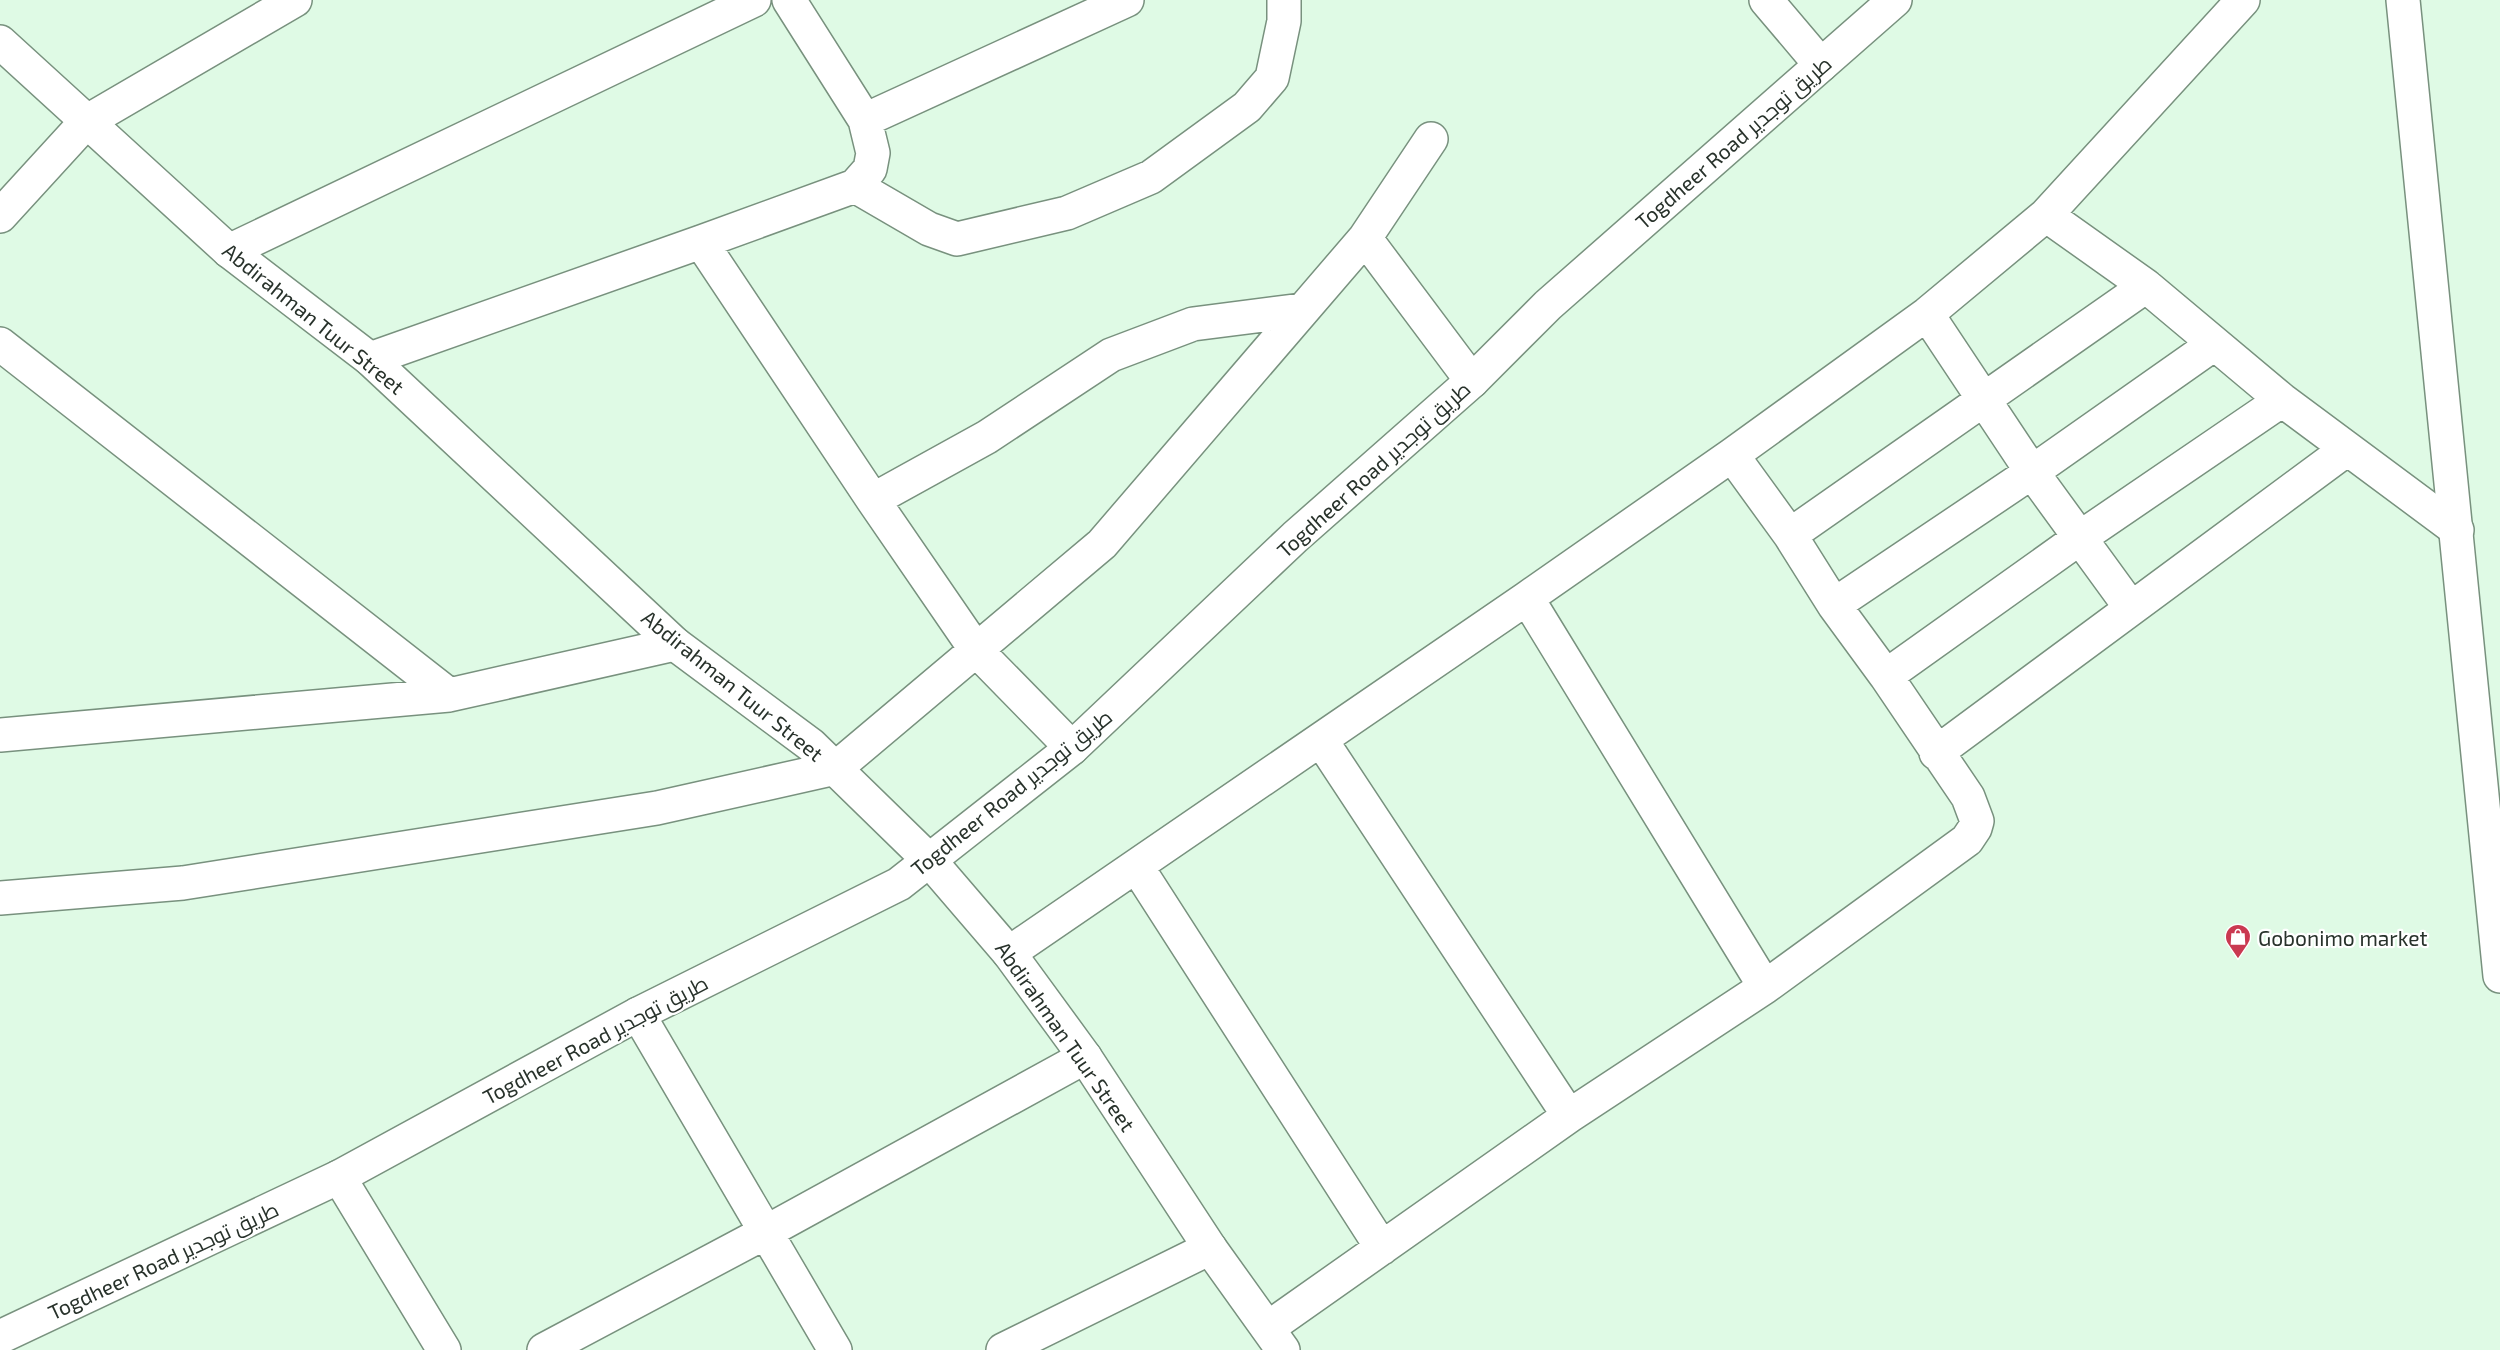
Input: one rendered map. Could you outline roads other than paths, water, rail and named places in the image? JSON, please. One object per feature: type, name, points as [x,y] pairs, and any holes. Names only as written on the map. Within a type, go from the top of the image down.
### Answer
[{"type":"street","points":[[0,216],[86,122],[295,0]]},
{"type":"street","points":[[229,251],[754,0]]},
{"type":"street","points":[[370,359],[855,186],[870,169],[873,153],[865,120],[789,0]]},
{"type":"street","points":[[865,120],[1126,0]]},
{"type":"street","points":[[855,186],[929,229],[957,238],[1067,213],[1151,177],[1247,107],[1272,78],[1284,21],[1284,0]]},
{"type":"street","points":[[1766,0],[1821,65]]},
{"type":"street","name":"Togdheer Road طريق توجدير","points":[[0,1337],[339,1177],[639,1014],[899,884],[1072,748],[1294,537],[1472,381],[1548,305],[1895,0]]},
{"type":"street","points":[[1009,953],[1527,598],[1732,455],[1927,314],[2046,215],[2243,0]]},
{"type":"street","points":[[2403,0],[2500,976]]},
{"type":"street","name":"Abdirahman Tuur Street","points":[[3,48],[229,251],[370,359],[675,644],[811,745],[930,861],[1009,953],[1085,1057],[1210,1248],[1276,1339]]},
{"type":"street","points":[[0,898],[195,881],[657,808],[836,768],[1102,544],[1365,238],[1431,139]]},
{"type":"street","points":[[2046,215],[2146,286],[2282,400],[2457,530]]},
{"type":"street","points":[[1365,238],[1472,381]]},
{"type":"street","points":[[702,242],[873,500],[976,650],[1072,748]]},
{"type":"street","points":[[1790,535],[2146,286]]},
{"type":"street","points":[[873,500],[987,437],[1111,355],[1193,324],[1302,310]]},
{"type":"street","points":[[1927,314],[2032,472],[2131,608]]},
{"type":"street","points":[[0,344],[449,695]]},
{"type":"street","points":[[1834,605],[2032,472],[2214,344]]},
{"type":"street","points":[[1886,676],[2081,537],[2282,400]]},
{"type":"street","points":[[1936,753],[2347,449]]},
{"type":"street","points":[[1276,1339],[1382,1248],[1569,1116],[1765,987],[1967,840],[1976,828],[1977,821],[1968,797],[1936,753],[1886,676],[1834,605],[1790,535],[1732,455]]},
{"type":"street","points":[[1527,598],[1765,987]]},
{"type":"street","points":[[0,735],[449,695],[675,644]]},
{"type":"street","points":[[1321,740],[1569,1116]]},
{"type":"street","points":[[1137,867],[1382,1248]]},
{"type":"street","points":[[639,1014],[835,1350]]},
{"type":"street","points":[[544,1350],[766,1232],[1085,1057]]},
{"type":"street","points":[[339,1177],[444,1350]]},
{"type":"street","points":[[1003,1350],[1210,1248]]},
{"type":"place","name":"Gobonimo market","points":[[2238,960]]}]
